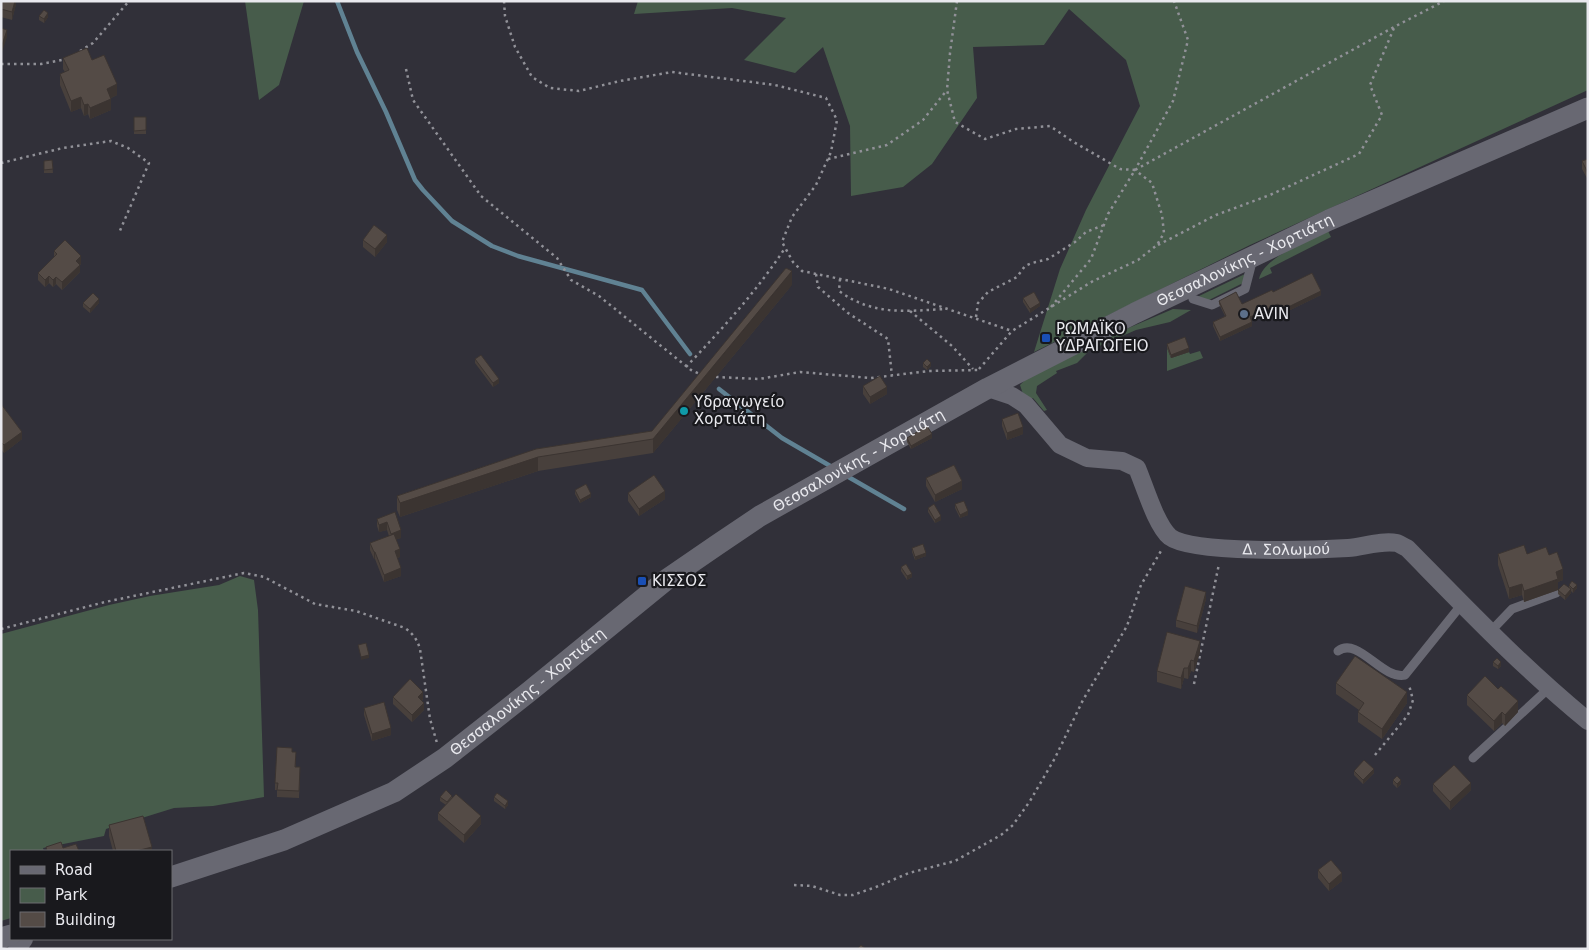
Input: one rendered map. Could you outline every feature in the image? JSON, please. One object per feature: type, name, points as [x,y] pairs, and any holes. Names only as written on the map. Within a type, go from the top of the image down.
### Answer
[{"type":"street","name":"Θεσσαλονίκης - Χορτιάτη","points":[[172,876],[284,840],[394,792],[445,758],[530,692],[666,580],[760,516],[880,449],[988,380],[1135,313],[1328,220],[1588,108]]},
{"type":"street","points":[[988,380],[1026,405],[1060,445],[1088,458],[1122,461],[1137,468],[1161,528],[1170,536]]},
{"type":"street","name":"Δ. Σολωμού","points":[[1170,536],[1178,542],[1223,548],[1289,550],[1350,548],[1397,543],[1407,548],[1491,631],[1518,661],[1588,722]]},
{"type":"lane","points":[[1193,299],[1212,305],[1244,289],[1251,266]]},
{"type":"lane","points":[[1491,631],[1512,608],[1556,593]]},
{"type":"lane","points":[[1338,651],[1342,648],[1350,648],[1392,675],[1406,674],[1462,604]]},
{"type":"lane","points":[[1473,758],[1548,689]]},
{"type":"path","points":[[76,54],[93,43],[129,1]]},
{"type":"path","points":[[504,1],[505,16],[515,47],[532,77],[550,88],[579,91],[620,81],[672,72],[776,85],[826,98],[837,120],[831,152],[816,185],[792,217],[782,242],[793,262],[802,271],[889,289],[1012,331]]},
{"type":"path","points":[[957,1],[947,90],[955,122],[985,139],[1016,129],[1050,126],[1120,169],[1135,170],[1444,1]]},
{"type":"path","points":[[1051,306],[1091,259],[1108,214],[1173,102],[1188,40],[1174,1]]},
{"type":"path","points":[[909,311],[952,346],[973,369],[988,380],[1012,331],[1051,306],[1093,281],[1138,260],[1157,245],[1216,214],[1270,195],[1359,154],[1382,114],[1370,85],[1394,27]]},
{"type":"path","points":[[1,64],[42,64],[68,59]]},
{"type":"path","points":[[406,69],[413,100],[481,196],[557,258],[571,280],[599,296],[690,370],[708,377]]},
{"type":"path","points":[[828,160],[887,144],[922,120],[947,90]]},
{"type":"path","points":[[1,163],[63,148],[111,141],[128,148],[149,163],[119,233]]},
{"type":"path","points":[[1135,170],[1152,183],[1162,215],[1164,233],[1157,245]]},
{"type":"path","points":[[976,318],[978,303],[988,292],[1017,277],[1025,266],[1048,259],[1075,242],[1086,232],[1104,225]]},
{"type":"path","points":[[686,366],[719,332],[767,276],[785,248]]},
{"type":"path","points":[[816,274],[818,287],[848,313],[888,339],[892,376]]},
{"type":"path","points":[[840,279],[839,291],[859,304],[874,309],[909,311],[948,309]]},
{"type":"path","points":[[716,377],[759,379],[800,372],[871,378],[929,371],[973,369]]},
{"type":"path","points":[[794,885],[812,886],[840,895],[853,895],[909,872],[955,861],[1001,835],[1013,825],[1030,801],[1055,758],[1083,700],[1127,626],[1141,585],[1170,536]]},
{"type":"path","points":[[1194,684],[1223,548]]},
{"type":"path","points":[[1,629],[105,602],[223,577],[244,573],[264,577],[315,604],[356,611],[405,628],[411,633],[418,641],[430,719],[436,740],[445,758]]},
{"type":"path","points":[[1374,755],[1408,715],[1411,708],[1413,700],[1406,674]]},
{"type":"green space","points":[[245,1],[304,1],[279,85],[259,100]]},
{"type":"green space","points":[[638,1],[1588,1],[1588,90],[1250,245],[1034,352],[1060,269],[1086,210],[1140,106],[1126,60],[1069,9],[1044,45],[973,47],[977,98],[932,164],[903,187],[851,196],[850,126],[823,47],[795,73],[744,60],[786,18],[732,8],[634,14]]},
{"type":"green space","points":[[1328,231],[1331,237],[1270,268],[1272,273],[1259,279],[1269,264],[1288,250]]},
{"type":"green space","points":[[1245,274],[1243,283],[1207,301],[1197,297]]},
{"type":"green space","points":[[1173,309],[1191,310],[1170,322],[1136,330],[1090,350],[1077,363],[1056,371],[1057,373],[1037,386],[1036,393],[1047,410],[1044,411],[1033,398],[1029,400],[1023,394],[1020,385],[1025,380],[1098,341]]},
{"type":"green space","points":[[1167,348],[1171,358],[1189,352],[1190,354],[1200,351],[1203,358],[1167,371]]},
{"type":"green space","points":[[240,576],[254,580],[258,610],[264,797],[213,806],[174,808],[106,829],[104,836],[43,848],[44,850],[10,850],[10,918],[1,921],[1,634],[109,605],[150,596],[219,585]]},
{"type":"building","points":[[1,1],[15,1],[12,12],[1,9]]},
{"type":"building","points":[[44,10],[48,13],[44,19],[39,16]]},
{"type":"building","points":[[1,28],[7,30],[1,48]]},
{"type":"building","points":[[87,48],[92,60],[104,55],[117,84],[107,89],[111,99],[90,108],[88,104],[84,105],[81,97],[71,101],[60,74],[69,70],[63,58]]},
{"type":"building","points":[[134,117],[146,117],[146,130],[134,131]]},
{"type":"building","points":[[1588,159],[1588,173],[1582,161]]},
{"type":"building","points":[[52,160],[53,169],[44,170],[44,161]]},
{"type":"building","points":[[374,225],[387,235],[375,249],[363,240]]},
{"type":"building","points":[[65,240],[81,256],[76,261],[80,265],[62,282],[56,277],[53,280],[49,276],[45,280],[38,273],[57,254],[54,251]]},
{"type":"building","points":[[786,268],[792,271],[653,439],[538,457],[400,503],[397,496],[536,449],[652,431]]},
{"type":"building","points":[[1312,273],[1321,291],[1282,310],[1278,304],[1250,317],[1252,322],[1220,337],[1213,322],[1226,316],[1219,301],[1236,292],[1242,304],[1272,290],[1273,292]]},
{"type":"building","points":[[1034,292],[1040,303],[1030,309],[1023,298]]},
{"type":"building","points":[[93,293],[99,299],[90,309],[83,303]]},
{"type":"building","points":[[1185,337],[1189,348],[1171,355],[1167,344]]},
{"type":"building","points":[[481,355],[499,379],[493,383],[475,359]]},
{"type":"building","points":[[927,359],[931,363],[927,367],[923,363]]},
{"type":"building","points":[[880,376],[887,387],[870,397],[863,386]]},
{"type":"building","points":[[1,404],[22,432],[4,445],[1,442]]},
{"type":"building","points":[[1018,413],[1023,427],[1007,433],[1002,419]]},
{"type":"building","points":[[927,426],[932,434],[911,446],[907,438]]},
{"type":"building","points":[[954,465],[962,481],[935,495],[926,478]]},
{"type":"building","points":[[654,475],[665,491],[639,509],[628,493]]},
{"type":"building","points":[[586,484],[591,494],[580,500],[575,490]]},
{"type":"building","points":[[964,501],[968,511],[960,515],[955,504]]},
{"type":"building","points":[[934,504],[941,516],[935,520],[928,508]]},
{"type":"building","points":[[395,512],[401,530],[391,534],[387,522],[379,525],[377,519]]},
{"type":"building","points":[[394,534],[400,549],[395,551],[401,568],[384,575],[370,543]]},
{"type":"building","points":[[923,544],[926,553],[915,557],[912,548]]},
{"type":"building","points":[[1524,545],[1527,554],[1546,547],[1549,555],[1557,552],[1563,569],[1556,572],[1558,579],[1524,591],[1522,584],[1509,588],[1498,554]]},
{"type":"building","points":[[906,564],[912,574],[907,576],[901,567]]},
{"type":"building","points":[[1572,581],[1577,585],[1573,589],[1569,585]]},
{"type":"building","points":[[1564,584],[1571,589],[1565,596],[1558,590]]},
{"type":"building","points":[[1185,586],[1206,592],[1197,626],[1176,620]]},
{"type":"building","points":[[1167,632],[1200,641],[1194,661],[1191,660],[1188,668],[1184,668],[1181,678],[1157,671]]},
{"type":"building","points":[[366,643],[369,655],[361,657],[358,645]]},
{"type":"building","points":[[1355,656],[1407,692],[1382,729],[1358,712],[1364,703],[1336,683]]},
{"type":"building","points":[[1497,658],[1501,662],[1498,666],[1493,662]]},
{"type":"building","points":[[1485,676],[1498,689],[1501,686],[1518,701],[1505,715],[1502,712],[1494,721],[1467,695]]},
{"type":"building","points":[[410,679],[423,692],[418,697],[424,703],[412,715],[393,697]]},
{"type":"building","points":[[384,702],[391,728],[372,734],[364,708]]},
{"type":"building","points":[[277,747],[292,748],[292,752],[296,752],[295,767],[300,767],[299,791],[277,790],[278,783],[275,783]]},
{"type":"building","points":[[1364,760],[1374,769],[1363,780],[1354,771]]},
{"type":"building","points":[[1454,765],[1471,783],[1450,802],[1433,784]]},
{"type":"building","points":[[1397,776],[1401,780],[1397,784],[1393,780]]},
{"type":"building","points":[[446,790],[452,796],[447,802],[440,797]]},
{"type":"building","points":[[497,793],[508,801],[505,806],[494,797]]},
{"type":"building","points":[[456,794],[481,816],[464,835],[438,813]]},
{"type":"building","points":[[143,816],[152,847],[140,850],[116,850],[109,825]]},
{"type":"building","points":[[61,842],[63,848],[76,844],[79,850],[47,850],[46,847]]},
{"type":"building","points":[[1331,860],[1342,873],[1329,884],[1318,870]]},
{"type":"building","points":[[861,945],[866,949],[857,949]]},
{"type":"waterway","points":[[337,1],[357,52],[386,112],[415,180],[452,221],[492,246],[518,256],[642,290],[690,354]]},
{"type":"waterway","points":[[719,389],[782,438],[832,467]]},
{"type":"waterway","points":[[845,475],[904,509]]},
{"type":"place","name":"AVIN","points":[[1244,314]]},
{"type":"place","name":"ΡΩΜΑΪΚΟ ΥΔΡΑΓΩΓΕΙΟ","points":[[1046,338]]},
{"type":"place","name":"Υδραγωγείο Χορτιάτη","points":[[684,411]]},
{"type":"place","name":"ΚΙΣΣΟΣ","points":[[642,581]]}]
